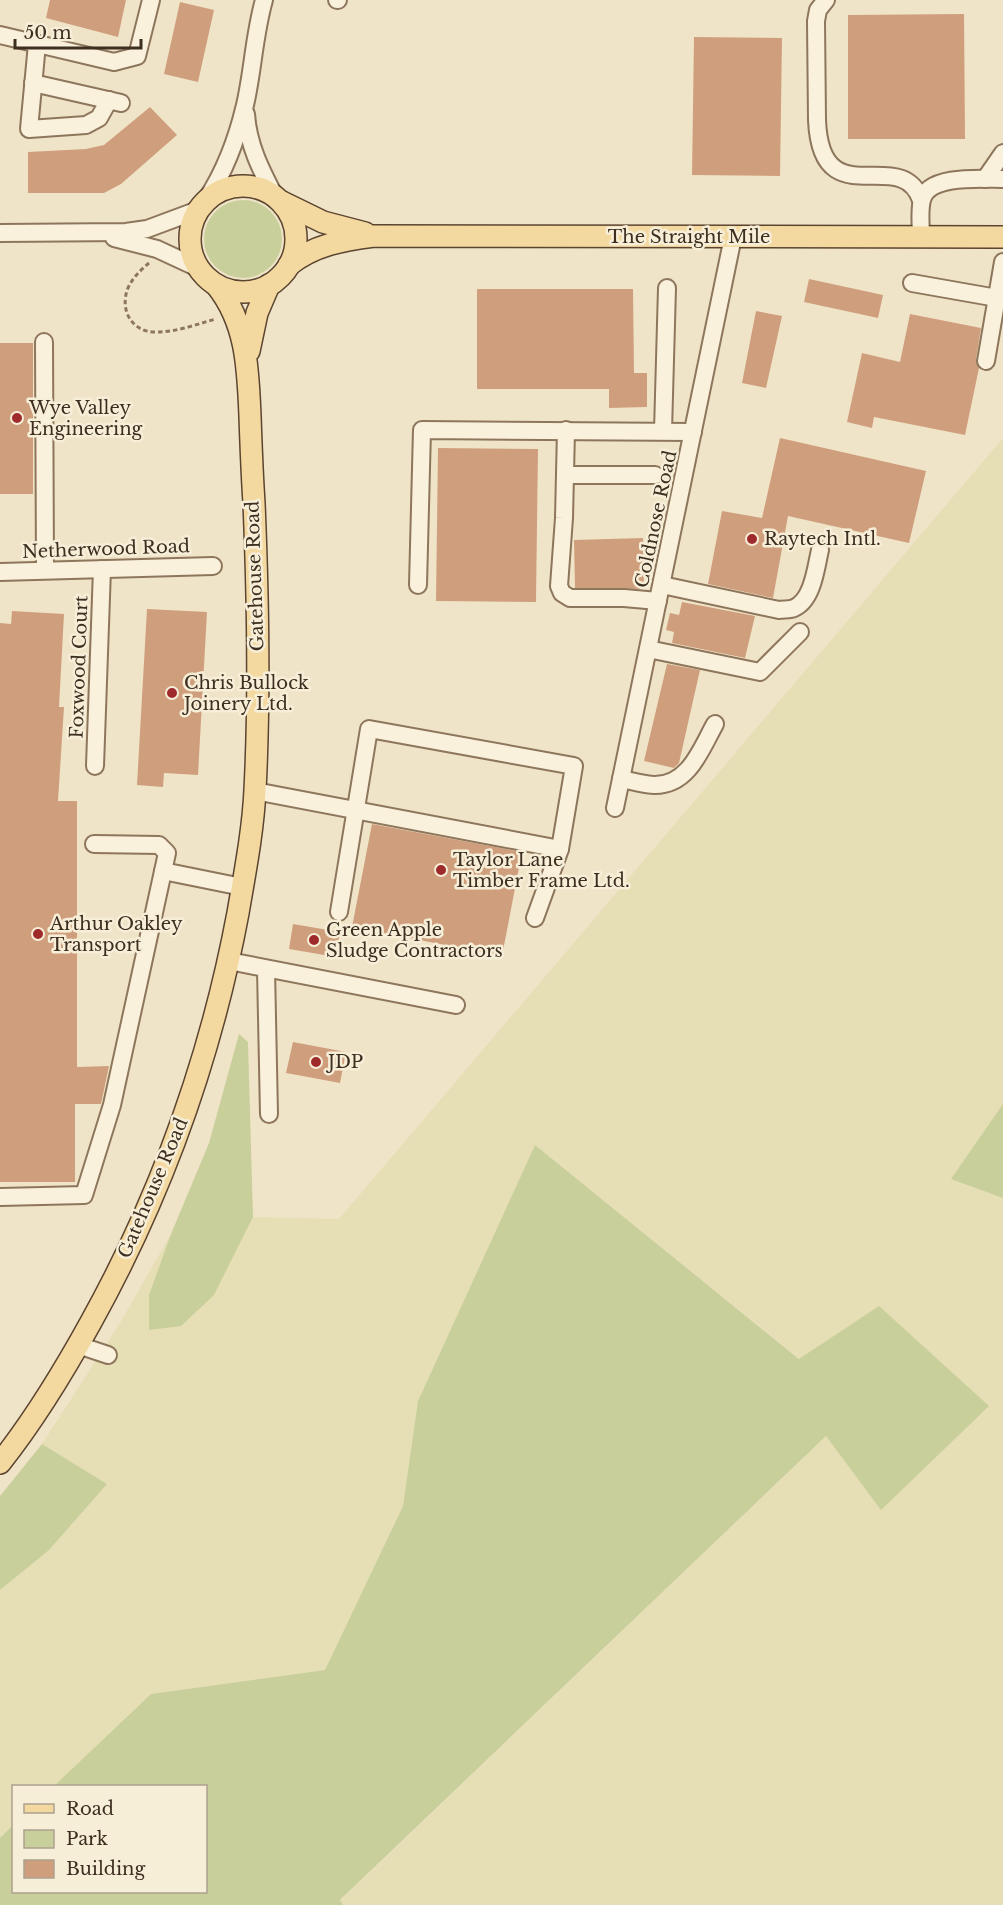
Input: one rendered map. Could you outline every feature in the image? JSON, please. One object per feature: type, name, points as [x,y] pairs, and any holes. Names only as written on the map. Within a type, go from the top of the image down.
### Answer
[{"type":"main road","points":[[244,185],[258,187],[278,199],[292,218],[297,238],[295,252],[281,277],[256,291],[242,292],[229,291],[217,286],[207,278],[198,268],[190,245],[190,228],[202,205],[218,192],[229,187],[244,185]]},
{"type":"main road","name":"The Straight Mile","points":[[278,199],[323,222],[374,236]]},
{"type":"main road","name":"The Straight Mile","points":[[289,265],[301,255],[331,243],[374,236],[1003,237]]},
{"type":"main road","name":"Gatehouse Road","points":[[247,361],[257,313],[269,285]]},
{"type":"main road","name":"Gatehouse Road","points":[[0,1463],[44,1401],[78,1345],[114,1281],[147,1213],[204,1058],[229,962],[255,791],[258,680],[256,564],[247,361],[236,315],[217,286]]},
{"type":"street","points":[[0,35],[114,62],[137,56],[151,0]]},
{"type":"street","points":[[0,232],[99,234],[147,229],[202,205],[220,178],[229,157],[245,104],[264,0]]},
{"type":"street","points":[[826,0],[819,10],[816,21],[817,134],[821,151],[826,161],[842,174],[903,178],[918,192],[921,200],[921,237]]},
{"type":"street","points":[[33,83],[115,101],[99,118],[86,125],[29,129],[33,83],[37,44]]},
{"type":"street","points":[[245,104],[251,145],[257,162],[278,199]]},
{"type":"street","points":[[986,179],[1003,153]]},
{"type":"street","points":[[921,200],[925,192],[935,185],[964,179],[1003,179]]},
{"type":"street","points":[[99,234],[157,249],[198,268]]},
{"type":"street","name":"Coldnose Road","points":[[615,808],[734,237]]},
{"type":"street","points":[[986,361],[1003,262]]},
{"type":"street","points":[[912,283],[997,298]]},
{"type":"street","points":[[663,431],[667,288]]},
{"type":"street","points":[[44,342],[45,570]]},
{"type":"street","points":[[418,585],[422,430],[693,432]]},
{"type":"street","points":[[566,430],[564,518],[559,586],[562,593],[570,598],[624,598],[660,593],[779,610],[794,608],[804,600],[809,591],[820,550]]},
{"type":"street","points":[[565,475],[655,475]]},
{"type":"street","name":"Netherwood Road","points":[[0,572],[213,566]]},
{"type":"street","name":"Foxwood Court","points":[[95,766],[102,568]]},
{"type":"street","points":[[648,649],[760,672],[800,632]]},
{"type":"street","points":[[621,779],[653,785],[676,781],[685,774],[695,760],[715,724]]},
{"type":"street","points":[[339,912],[369,729],[574,766],[560,849],[535,918]]},
{"type":"street","points":[[255,791],[560,849]]},
{"type":"street","points":[[0,1197],[84,1195],[112,1105],[167,853],[159,844],[94,844]]},
{"type":"street","points":[[164,871],[242,887]]},
{"type":"street","points":[[229,962],[456,1005]]},
{"type":"street","points":[[266,969],[269,1114]]},
{"type":"street","points":[[78,1345],[108,1355]]},
{"type":"path","points":[[146,256],[153,260],[132,280],[126,295],[126,310],[133,324],[140,329],[157,332],[169,331],[225,316]]},
{"type":"shaded area","points":[[1003,438],[1003,1905],[343,1905],[340,1901],[826,1436],[800,1359],[535,1145],[418,1401],[403,1506],[325,1670],[151,1694],[55,1785],[12,1785],[12,1826],[0,1838],[0,1590],[107,1484],[42,1444],[120,1323],[171,1234],[149,1295],[149,1330],[214,1295],[253,1217],[339,1219]]},
{"type":"green space","points":[[235,200],[251,200],[265,206],[276,217],[282,231],[282,247],[276,261],[265,272],[251,278],[235,278],[221,272],[210,261],[204,247],[204,231],[210,217],[221,206]]},
{"type":"green space","points":[[239,1034],[248,1042],[253,1217],[214,1295],[181,1326],[149,1330],[149,1295],[171,1234],[209,1143]]},
{"type":"green space","points":[[1003,1104],[1003,1198],[951,1179]]},
{"type":"green space","points":[[535,1145],[799,1359],[879,1306],[989,1406],[881,1510],[826,1436],[340,1900],[343,1905],[0,1905],[0,1838],[12,1826],[12,1893],[207,1893],[207,1785],[55,1785],[151,1694],[325,1670],[403,1506],[418,1401]]},
{"type":"green space","points":[[42,1444],[107,1484],[49,1550],[0,1590],[0,1496]]},
{"type":"building","points":[[50,0],[126,0],[118,37],[46,18]]},
{"type":"building","points":[[180,2],[214,10],[198,82],[164,74]]},
{"type":"building","points":[[964,14],[965,139],[848,139],[848,15]]},
{"type":"building","points":[[694,37],[782,38],[780,176],[692,175]]},
{"type":"building","points":[[150,107],[177,135],[121,184],[104,193],[28,193],[28,152],[86,149],[104,145]]},
{"type":"building","points":[[809,279],[883,295],[878,318],[804,302]]},
{"type":"building","points":[[477,289],[633,289],[634,373],[647,373],[647,407],[609,408],[609,389],[477,389]]},
{"type":"building","points":[[756,311],[782,316],[766,388],[742,383]]},
{"type":"building","points":[[910,314],[981,328],[976,359],[979,368],[965,435],[874,417],[872,428],[847,422],[862,353],[900,362]]},
{"type":"building","name":"Wye Valley Engineering","points":[[0,343],[33,343],[33,494],[0,494]]},
{"type":"building","points":[[780,438],[926,471],[909,543],[788,516],[773,598],[708,584],[722,511],[762,518]]},
{"type":"building","points":[[438,448],[538,449],[536,602],[436,601]]},
{"type":"building","points":[[643,538],[644,589],[575,588],[574,540]]},
{"type":"building","points":[[682,602],[755,616],[745,658],[672,643],[674,632],[666,630],[670,613],[679,615]]},
{"type":"building","name":"Chris Bullock Joinery Ltd.","points":[[147,609],[207,612],[198,775],[164,773],[163,787],[137,785]]},
{"type":"building","name":"Arthur Oakley Transport","points":[[12,611],[64,614],[59,707],[64,707],[58,801],[77,801],[77,1067],[109,1066],[101,1104],[75,1104],[75,1182],[0,1182],[0,623],[11,624]]},
{"type":"building","points":[[667,664],[700,670],[679,763],[674,768],[644,761]]},
{"type":"building","name":"Taylor Lane Timber Frame Ltd.","points":[[372,824],[522,852],[502,956],[352,927]]},
{"type":"building","name":"Green Apple Sludge Contractors","points":[[293,924],[340,932],[336,957],[289,949]]},
{"type":"building","name":"JDP","points":[[293,1042],[346,1052],[340,1083],[286,1073]]},
{"type":"place","name":"Wye Valley Engineering","points":[[17,418]]},
{"type":"place","name":"Raytech Intl.","points":[[752,539]]},
{"type":"place","name":"Chris Bullock Joinery Ltd.","points":[[172,693]]},
{"type":"place","name":"Taylor Lane Timber Frame Ltd.","points":[[441,870]]},
{"type":"place","name":"Arthur Oakley Transport","points":[[38,934]]},
{"type":"place","name":"Green Apple Sludge Contractors","points":[[314,940]]},
{"type":"place","name":"JDP","points":[[316,1062]]}]
